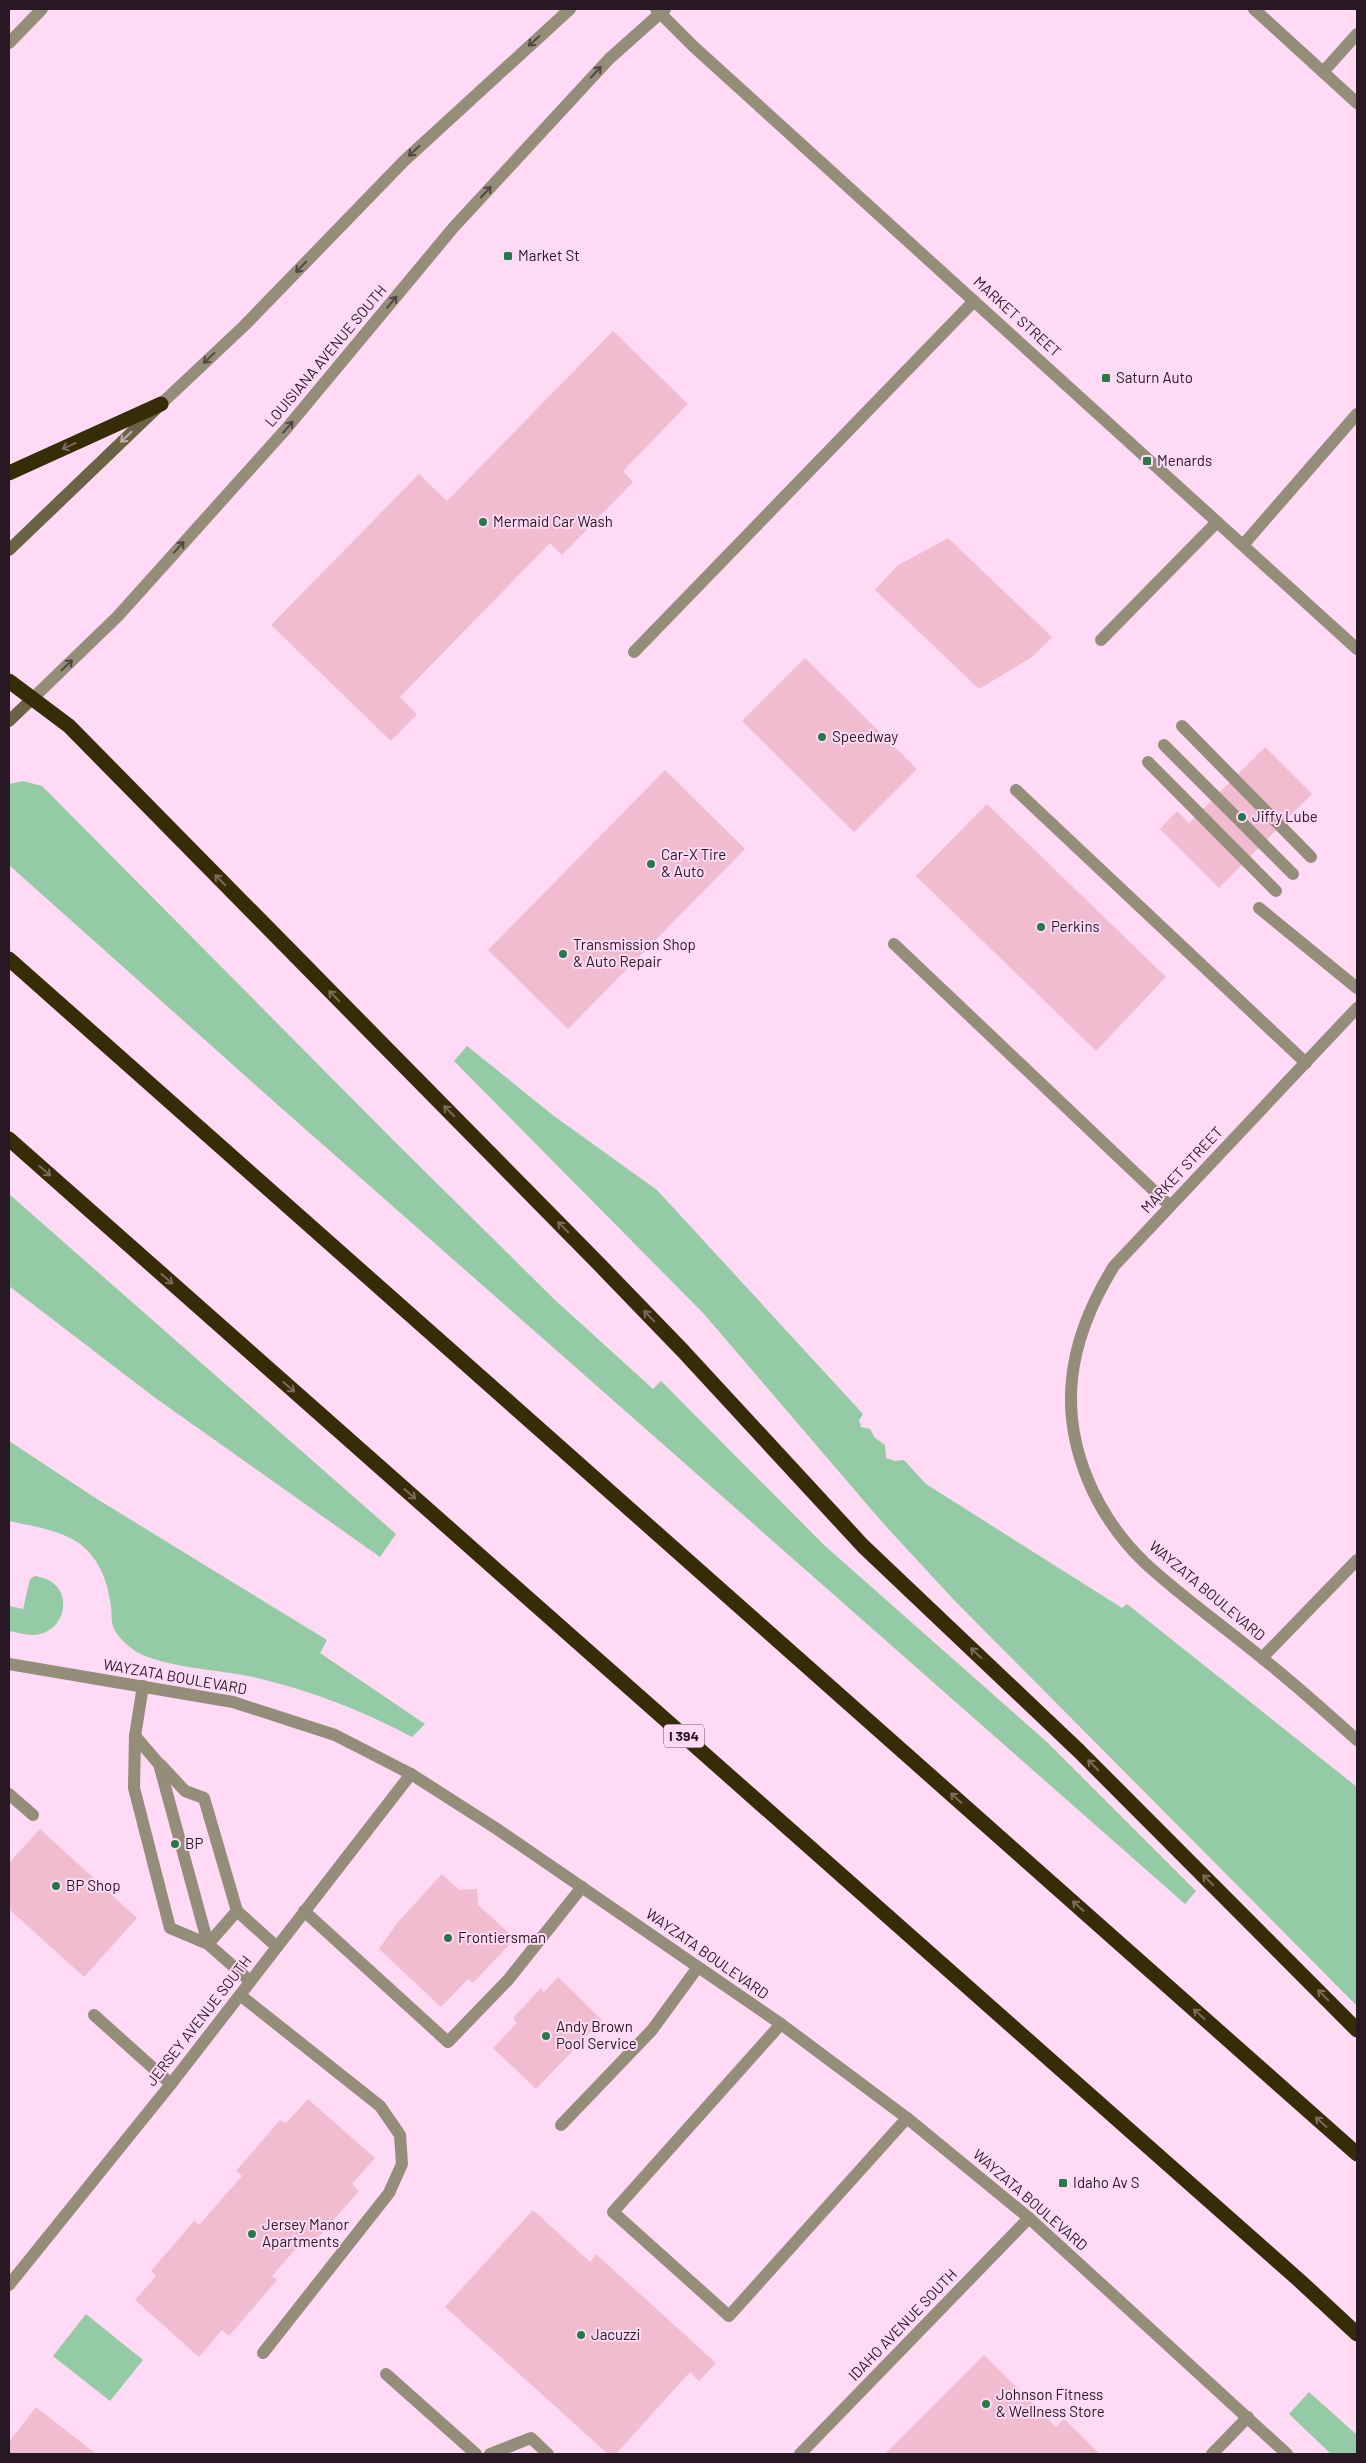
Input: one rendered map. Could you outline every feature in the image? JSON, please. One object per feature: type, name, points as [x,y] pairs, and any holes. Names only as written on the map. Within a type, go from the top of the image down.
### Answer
[{"type":"highway","points":[[9,473],[161,404]]},
{"type":"highway","points":[[9,681],[69,726],[690,1358],[863,1546],[1079,1750],[1357,2030]]},
{"type":"highway","points":[[9,959],[1357,2154]]},
{"type":"highway","name":"I 394","points":[[9,1139],[1300,2281],[1357,2334]]},
{"type":"main road","points":[[9,550],[161,404]]},
{"type":"main road","name":"LOUISIANA AVENUE SOUTH","points":[[9,721],[32,699]]},
{"type":"street","points":[[9,43],[42,9]]},
{"type":"street","points":[[161,404],[244,325],[404,161],[570,9]]},
{"type":"street","points":[[1254,9],[1357,103]]},
{"type":"street","name":"MARKET STREET","points":[[660,10],[974,300],[1357,649]]},
{"type":"street","name":"LOUISIANA AVENUE SOUTH","points":[[32,699],[118,616],[286,429],[453,228],[609,59],[660,10]]},
{"type":"street","points":[[1323,72],[1357,34]]},
{"type":"street","points":[[634,652],[974,300]]},
{"type":"street","points":[[1242,545],[1357,414]]},
{"type":"street","points":[[1101,640],[1217,522]]},
{"type":"street","points":[[1182,726],[1311,857]]},
{"type":"street","points":[[1164,745],[1294,874]]},
{"type":"street","points":[[1148,762],[1276,891]]},
{"type":"street","points":[[1016,790],[1306,1062]]},
{"type":"street","points":[[1259,908],[1357,988]]},
{"type":"street","points":[[894,944],[1169,1206]]},
{"type":"street","name":"MARKET STREET","points":[[1072,1379],[1078,1349],[1098,1292],[1114,1266],[1357,1008]]},
{"type":"street","name":"WAYZATA BOULEVARD","points":[[1072,1379],[1077,1440],[1085,1475],[1102,1510],[1144,1562],[1206,1615],[1262,1658],[1357,1740]]},
{"type":"street","points":[[1262,1658],[1357,1560]]},
{"type":"street","name":"WAYZATA BOULEVARD","points":[[9,1664],[233,1702],[335,1735],[412,1774],[582,1887],[781,2024],[907,2118],[1029,2218],[1287,2454]]},
{"type":"street","points":[[143,1686],[135,1736],[134,1788],[170,1928],[208,1944],[250,1981]]},
{"type":"street","points":[[135,1736],[185,1791],[204,1798],[237,1911],[277,1947]]},
{"type":"street","points":[[159,1764],[208,1944]]},
{"type":"street","name":"JERSEY AVENUE SOUTH","points":[[9,2285],[171,2084],[412,1774]]},
{"type":"street","points":[[9,1794],[33,1815]]},
{"type":"street","points":[[304,1911],[448,2042],[508,1980],[582,1887]]},
{"type":"street","points":[[208,1944],[237,1911]]},
{"type":"street","points":[[561,2125],[652,2030],[698,1967]]},
{"type":"street","points":[[240,1995],[380,2106],[400,2135],[401,2145],[402,2164],[389,2193],[262,2353]]},
{"type":"street","points":[[94,2015],[171,2084]]},
{"type":"street","points":[[781,2024],[613,2212],[730,2316],[907,2118]]},
{"type":"street","name":"IDAHO AVENUE SOUTH","points":[[800,2454],[1029,2218]]},
{"type":"street","points":[[386,2374],[476,2454]]},
{"type":"street","points":[[1212,2454],[1248,2417]]},
{"type":"street","points":[[490,2454],[531,2438],[548,2454]]},
{"type":"green space","points":[[23,781],[42,786],[397,1144],[555,1300],[653,1389],[661,1381],[824,1545],[1048,1743],[1196,1891],[1185,1904],[279,1106],[9,865],[9,784]]},
{"type":"green space","points":[[467,1046],[554,1116],[657,1190],[863,1414],[859,1420],[861,1427],[870,1429],[875,1438],[885,1445],[886,1458],[895,1461],[904,1460],[926,1484],[1122,1608],[1127,1604],[1357,1787],[1357,2006],[953,1599],[882,1522],[704,1314],[454,1061]]},
{"type":"green space","points":[[9,1194],[396,1534],[380,1557],[154,1397],[9,1286]]},
{"type":"green space","points":[[9,1441],[97,1499],[327,1640],[320,1653],[425,1724],[412,1737],[374,1718],[294,1688],[253,1677],[160,1661],[135,1651],[114,1630],[110,1597],[104,1578],[95,1560],[89,1553],[74,1540],[58,1533],[9,1521]]},
{"type":"green space","points":[[35,1576],[49,1580],[58,1588],[62,1597],[63,1608],[60,1618],[54,1627],[44,1633],[29,1635],[9,1631],[9,1606],[23,1609],[30,1579]]},
{"type":"green space","points":[[86,2314],[143,2360],[110,2401],[53,2356]]},
{"type":"green space","points":[[1309,2392],[1357,2435],[1357,2454],[1331,2454],[1289,2414]]},
{"type":"building","name":"Mermaid Car Wash","points":[[613,331],[688,404],[623,471],[633,482],[562,555],[550,543],[400,697],[417,714],[391,741],[271,625],[419,474],[447,501]]},
{"type":"building","points":[[948,538],[1052,637],[1032,657],[979,689],[875,590],[897,566]]},
{"type":"building","name":"Speedway","points":[[805,658],[917,769],[854,832],[742,721]]},
{"type":"building","name":"Jiffy Lube","points":[[1265,747],[1312,794],[1219,888],[1160,829],[1177,811],[1189,823]]},
{"type":"building","name":"Car-X Tire & Auto","points":[[665,770],[745,849],[568,1029],[488,950]]},
{"type":"building","name":"Perkins","points":[[987,804],[1166,977],[1096,1051],[916,876]]},
{"type":"building","name":"BP Shop","points":[[40,1829],[137,1918],[84,1977],[9,1909],[9,1863]]},
{"type":"building","name":"Frontiersman","points":[[442,1874],[459,1890],[477,1889],[478,1905],[509,1933],[511,1943],[473,1983],[468,1979],[441,2007],[379,1949],[398,1922]]},
{"type":"building","name":"Andy Brown Pool Service","points":[[558,1977],[602,2020],[536,2089],[493,2048],[517,2023],[513,2018],[541,1988],[544,1992]]},
{"type":"building","name":"Jersey Manor Apartments","points":[[308,2099],[375,2158],[352,2184],[359,2191],[308,2249],[301,2243],[272,2276],[277,2280],[229,2336],[222,2330],[199,2357],[135,2300],[156,2276],[151,2271],[194,2221],[199,2225],[242,2176],[236,2171],[280,2120],[286,2123]]},
{"type":"building","name":"Jacuzzi","points":[[533,2210],[590,2262],[596,2254],[716,2363],[699,2381],[690,2372],[616,2454],[608,2454],[445,2307]]},
{"type":"building","points":[[984,2355],[1056,2427],[1064,2419],[1100,2454],[885,2454]]},
{"type":"building","points":[[36,2407],[96,2454],[9,2454],[9,2442]]},
{"type":"place","name":"Market St","points":[[508,256]]},
{"type":"place","name":"Saturn Auto","points":[[1106,378]]},
{"type":"place","name":"Menards","points":[[1147,461]]},
{"type":"place","name":"Mermaid Car Wash","points":[[483,522]]},
{"type":"place","name":"Speedway","points":[[822,737]]},
{"type":"place","name":"Jiffy Lube","points":[[1242,817]]},
{"type":"place","name":"Car-X Tire & Auto","points":[[651,864]]},
{"type":"place","name":"Perkins","points":[[1041,927]]},
{"type":"place","name":"Transmission Shop & Auto Repair","points":[[563,954]]},
{"type":"place","name":"BP","points":[[175,1844]]},
{"type":"place","name":"BP Shop","points":[[56,1886]]},
{"type":"place","name":"Frontiersman","points":[[448,1938]]},
{"type":"place","name":"Andy Brown Pool Service","points":[[546,2036]]},
{"type":"place","name":"Idaho Av S","points":[[1063,2183]]},
{"type":"place","name":"Jersey Manor Apartments","points":[[252,2234]]},
{"type":"place","name":"Jacuzzi","points":[[581,2335]]},
{"type":"place","name":"Johnson Fitness & Wellness Store","points":[[986,2404]]}]
